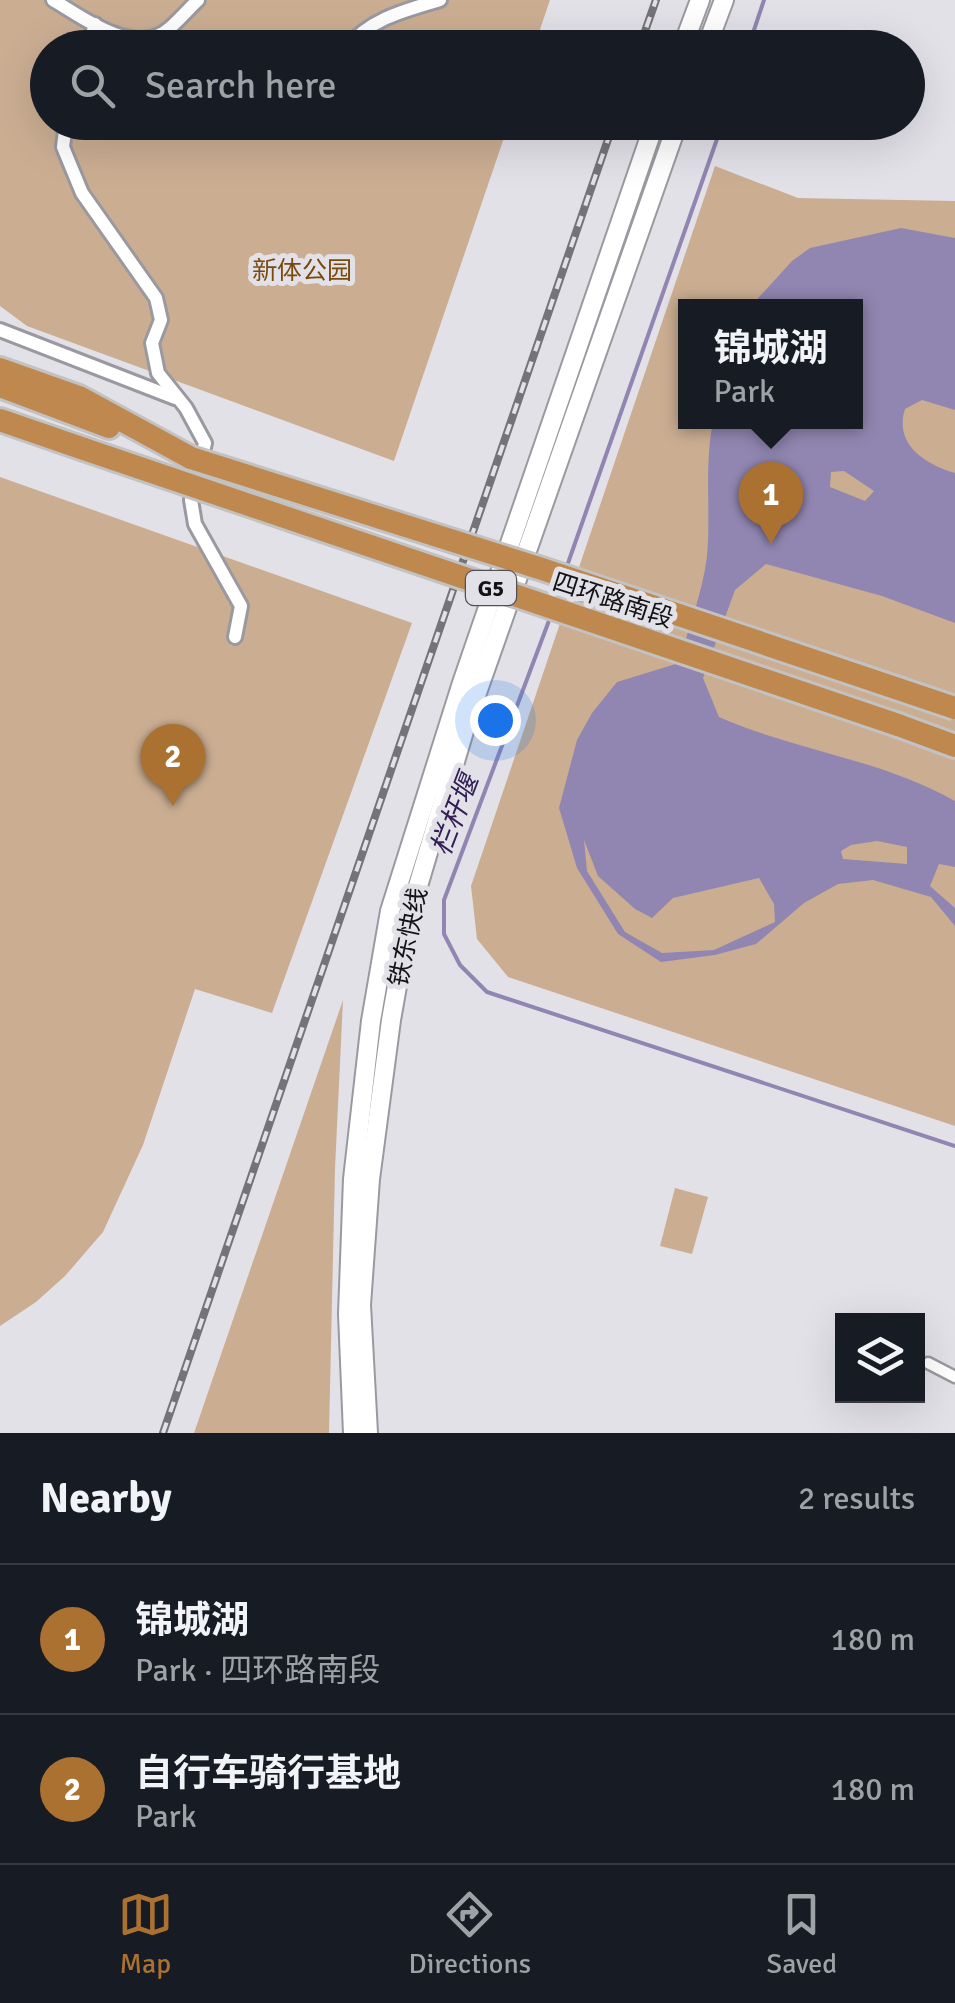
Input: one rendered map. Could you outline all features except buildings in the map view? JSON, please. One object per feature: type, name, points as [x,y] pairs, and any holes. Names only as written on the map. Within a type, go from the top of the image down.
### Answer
[{"type":"highway","name":"G5","points":[[0,369],[79,397],[192,458]]},
{"type":"highway","name":"四环路南段","points":[[0,386],[192,458],[542,569],[955,708]]},
{"type":"highway","name":"四环路南段","points":[[0,423],[955,745]]},
{"type":"main road","points":[[689,30],[700,0]]},
{"type":"main road","points":[[713,30],[724,0]]},
{"type":"main road","name":"铁东快线","points":[[352,1433],[348,1314],[353,1180],[371,1021],[390,911],[462,683],[649,140]]},
{"type":"main road","name":"铁东快线","points":[[368,1433],[361,1305],[370,1179],[410,913],[468,721],[672,140]]},
{"type":"street","points":[[53,0],[110,30]]},
{"type":"street","points":[[165,30],[198,0]]},
{"type":"street","points":[[360,30],[440,0]]},
{"type":"street","points":[[93,30],[95,24]]},
{"type":"street","points":[[64,140],[82,193],[156,298],[161,320],[152,343],[158,373],[205,443],[191,500],[195,524],[241,606],[235,637]]},
{"type":"street","points":[[0,330],[179,400]]},
{"type":"street","points":[[928,1363],[955,1377]]},
{"type":"green space","name":"新体公园","points":[[0,0],[550,0],[540,30],[30,30],[30,140],[503,140],[394,461],[27,326],[0,306]]},
{"type":"green space","points":[[715,166],[798,198],[955,201],[955,1126],[508,977],[477,939],[471,886]]},
{"type":"green space","points":[[0,477],[412,623],[272,1013],[195,989],[143,1145],[103,1232],[65,1276],[0,1326]]},
{"type":"green space","points":[[343,1000],[329,1433],[194,1433]]},
{"type":"green space","points":[[675,1188],[708,1197],[692,1254],[660,1246]]},
{"type":"shaded area","points":[[901,228],[955,238],[955,410],[922,400],[905,409],[903,421],[914,451],[955,473],[955,623],[882,596],[766,564],[735,590],[703,678],[719,717],[898,775],[955,801],[955,867],[939,864],[930,886],[955,908],[955,926],[931,897],[873,880],[838,884],[804,903],[756,944],[715,955],[661,962],[618,934],[577,868],[559,808],[577,740],[617,682],[679,663],[707,556],[712,429],[863,429],[863,299],[757,299],[792,261],[810,248]],"holes":[[[844,471],[874,491],[865,501],[830,487],[831,472]],[[584,840],[598,876],[635,909],[652,918],[673,898],[759,878],[774,904],[775,922],[714,950],[662,953],[625,932],[587,871]],[[877,841],[907,847],[907,864],[843,859],[841,851],[851,845]]]},
{"type":"waterway","name":"栏杆堰","points":[[754,30],[764,0]]},
{"type":"waterway","name":"栏杆堰","points":[[567,566],[717,140]]},
{"type":"waterway","name":"栏杆堰","points":[[550,618],[444,900],[444,934],[460,965],[487,992],[955,1146]]},
{"type":"railway","points":[[645,30],[656,0]]},
{"type":"railway","points":[[163,1433],[608,140]]},
{"type":"place","name":"锦城湖","points":[[771,544]]},
{"type":"place","name":"自行车骑行基地","points":[[173,806]]}]
